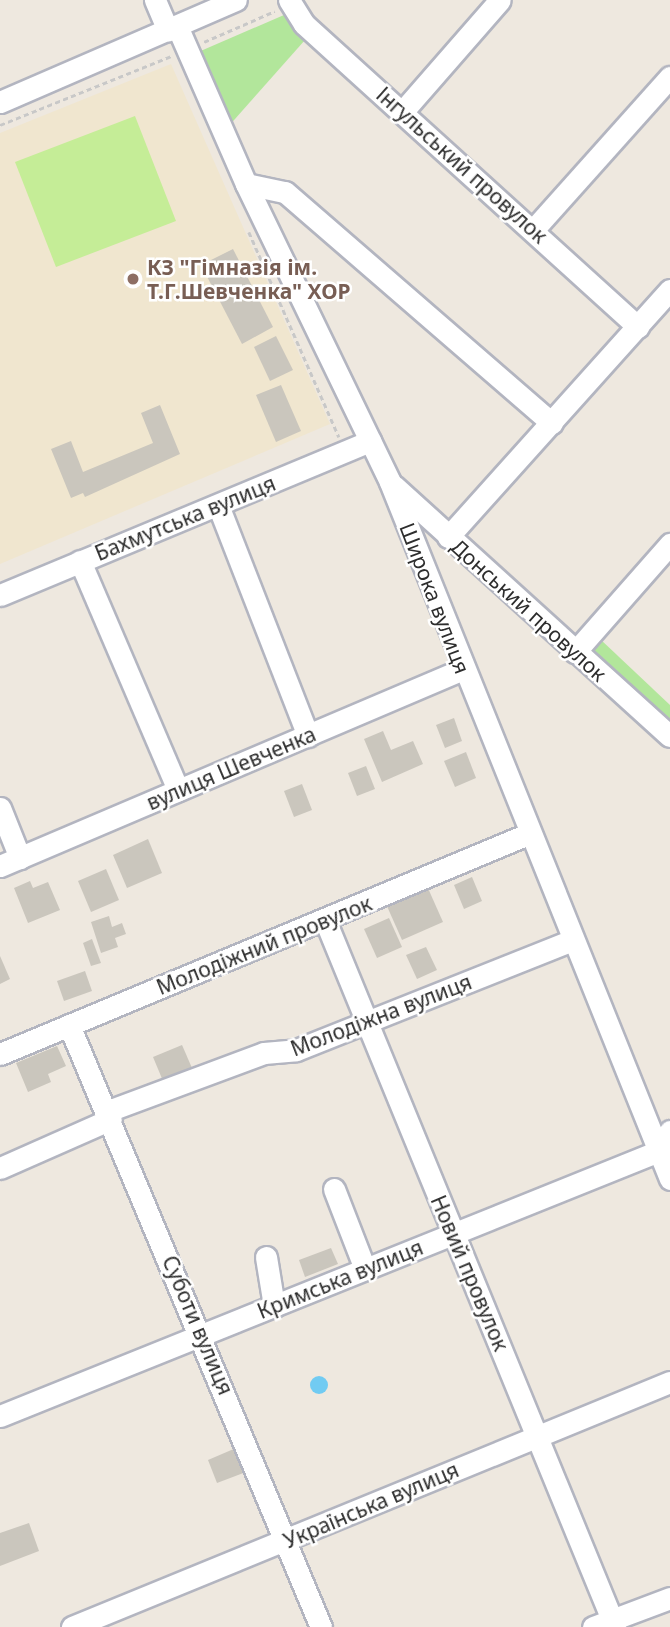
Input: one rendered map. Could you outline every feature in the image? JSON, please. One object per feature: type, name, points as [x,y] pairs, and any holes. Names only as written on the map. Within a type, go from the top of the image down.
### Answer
[{"type":"street","name":"Широка вулиця","points":[[155,0],[172,28],[179,53],[246,184],[390,482],[528,834],[670,1179]]},
{"type":"street","points":[[0,102],[236,0]]},
{"type":"street","points":[[403,111],[500,0]]},
{"type":"street","name":"Інгульський провулок","points":[[284,5],[534,229],[638,327]]},
{"type":"street","points":[[534,229],[670,77]]},
{"type":"street","points":[[246,184],[285,192],[552,423]]},
{"type":"street","points":[[447,537],[670,290]]},
{"type":"street","name":"Бахмутська вулиця","points":[[0,595],[370,441]]},
{"type":"street","name":"Донський провулок","points":[[390,482],[447,537],[670,736]]},
{"type":"street","points":[[218,505],[308,736]]},
{"type":"street","points":[[575,652],[670,544]]},
{"type":"street","points":[[80,561],[178,790]]},
{"type":"street","name":"вулиця Шевченка","points":[[10,862],[463,670]]},
{"type":"street","points":[[0,808],[10,862]]},
{"type":"street","name":"Молодіжний провулок","points":[[0,1054],[528,834]]},
{"type":"street","name":"Новий провулок","points":[[325,920],[452,1233],[540,1435],[607,1624]]},
{"type":"street","name":"Молодіжна вулиця","points":[[0,1168],[110,1115],[264,1053],[290,1052],[573,940]]},
{"type":"street","name":"Суботи вулиця","points":[[69,1025],[110,1115],[321,1627]]},
{"type":"street","points":[[659,1151],[670,1131]]},
{"type":"street","name":"Кримська вулиця","points":[[0,1416],[659,1151]]},
{"type":"street","points":[[334,1189],[365,1269]]},
{"type":"street","points":[[266,1257],[274,1306]]},
{"type":"street","name":"Українська вулиця","points":[[72,1627],[670,1381]]},
{"type":"street","points":[[607,1624],[670,1598]]},
{"type":"path","points":[[0,125],[179,53],[284,5]]},
{"type":"path","points":[[177,69],[179,53]]},
{"type":"path","points":[[244,222],[345,451]]},
{"type":"shaded area","name":"КЗ \"Гімназія ім. Т.Г.Шевченка\" ХОР","points":[[171,64],[330,424],[0,564],[0,133]]},
{"type":"green space","points":[[284,15],[305,40],[227,128],[196,53]]},
{"type":"green space","points":[[135,116],[176,221],[56,267],[15,162]]},
{"type":"green space","points":[[600,639],[670,705],[670,726],[588,651]]},
{"type":"water","points":[[319,1376],[325,1379],[328,1385],[325,1391],[319,1394],[313,1391],[310,1385],[313,1379]]},
{"type":"building","points":[[233,249],[273,327],[242,344],[201,265]]},
{"type":"building","points":[[276,336],[293,370],[270,381],[254,347]]},
{"type":"building","points":[[281,385],[301,431],[276,442],[256,395]]},
{"type":"building","points":[[160,405],[180,454],[85,497],[83,493],[71,498],[51,449],[71,441],[83,472],[153,443],[141,413]]},
{"type":"building","points":[[454,718],[462,741],[445,748],[436,725]]},
{"type":"building","points":[[383,731],[391,750],[413,741],[423,764],[382,782],[364,739]]},
{"type":"building","points":[[466,752],[476,778],[455,787],[444,761]]},
{"type":"building","points":[[366,766],[375,789],[357,796],[348,773]]},
{"type":"building","points":[[302,784],[312,810],[294,817],[284,791]]},
{"type":"building","points":[[148,839],[162,873],[127,888],[113,855]]},
{"type":"building","points":[[106,869],[119,900],[91,912],[78,881]]},
{"type":"building","points":[[472,877],[482,901],[464,909],[454,885]]},
{"type":"building","points":[[30,881],[33,888],[48,882],[60,910],[28,923],[14,888]]},
{"type":"building","points":[[427,886],[443,922],[402,940],[386,904]]},
{"type":"building","points":[[109,916],[112,927],[122,923],[126,934],[115,938],[118,947],[101,953],[91,922]]},
{"type":"building","points":[[389,918],[402,947],[377,958],[364,929]]},
{"type":"building","points":[[92,939],[101,963],[91,966],[83,943]]},
{"type":"building","points":[[426,947],[437,970],[417,979],[406,955]]},
{"type":"building","points":[[0,956],[10,979],[0,984]]},
{"type":"building","points":[[85,971],[92,991],[64,1001],[57,981]]},
{"type":"building","points":[[182,1045],[192,1068],[163,1081],[153,1057]]},
{"type":"building","points":[[57,1046],[66,1066],[48,1074],[51,1082],[28,1092],[16,1063]]},
{"type":"building","points":[[331,1248],[338,1264],[305,1277],[299,1260]]},
{"type":"building","points":[[236,1448],[246,1472],[217,1483],[208,1460]]},
{"type":"building","points":[[29,1523],[39,1551],[0,1566],[0,1533]]},
{"type":"place","name":"КЗ \"Гімназія ім. Т.Г.Шевченка\" ХОР","points":[[133,279]]}]
